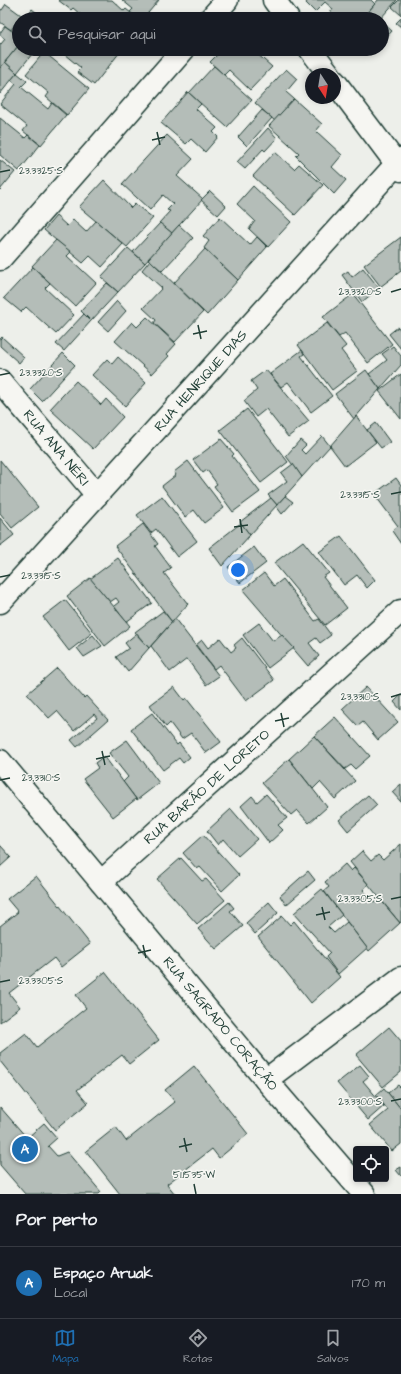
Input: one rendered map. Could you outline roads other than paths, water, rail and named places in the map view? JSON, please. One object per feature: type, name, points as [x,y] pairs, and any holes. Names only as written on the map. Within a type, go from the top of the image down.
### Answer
[{"type":"street","points":[[216,12],[227,0]]},
{"type":"street","points":[[274,0],[283,12]]},
{"type":"street","points":[[0,259],[178,56]]},
{"type":"street","points":[[315,56],[324,68]]},
{"type":"street","points":[[341,90],[399,165]]},
{"type":"street","name":"RUA HENRIQUE DIAS","points":[[0,602],[399,165]]},
{"type":"street","name":"RUA ANA NÉRI","points":[[0,382],[97,495]]},
{"type":"street","name":"RUA BARÃO DE LORETO","points":[[101,882],[401,611]]},
{"type":"street","name":"RUA SAGRADO CORAÇÃO","points":[[0,761],[266,1080],[364,1194]]},
{"type":"street","points":[[266,1080],[401,978]]},
{"type":"place","name":"Espaço Aruak","points":[[25,1149]]}]
